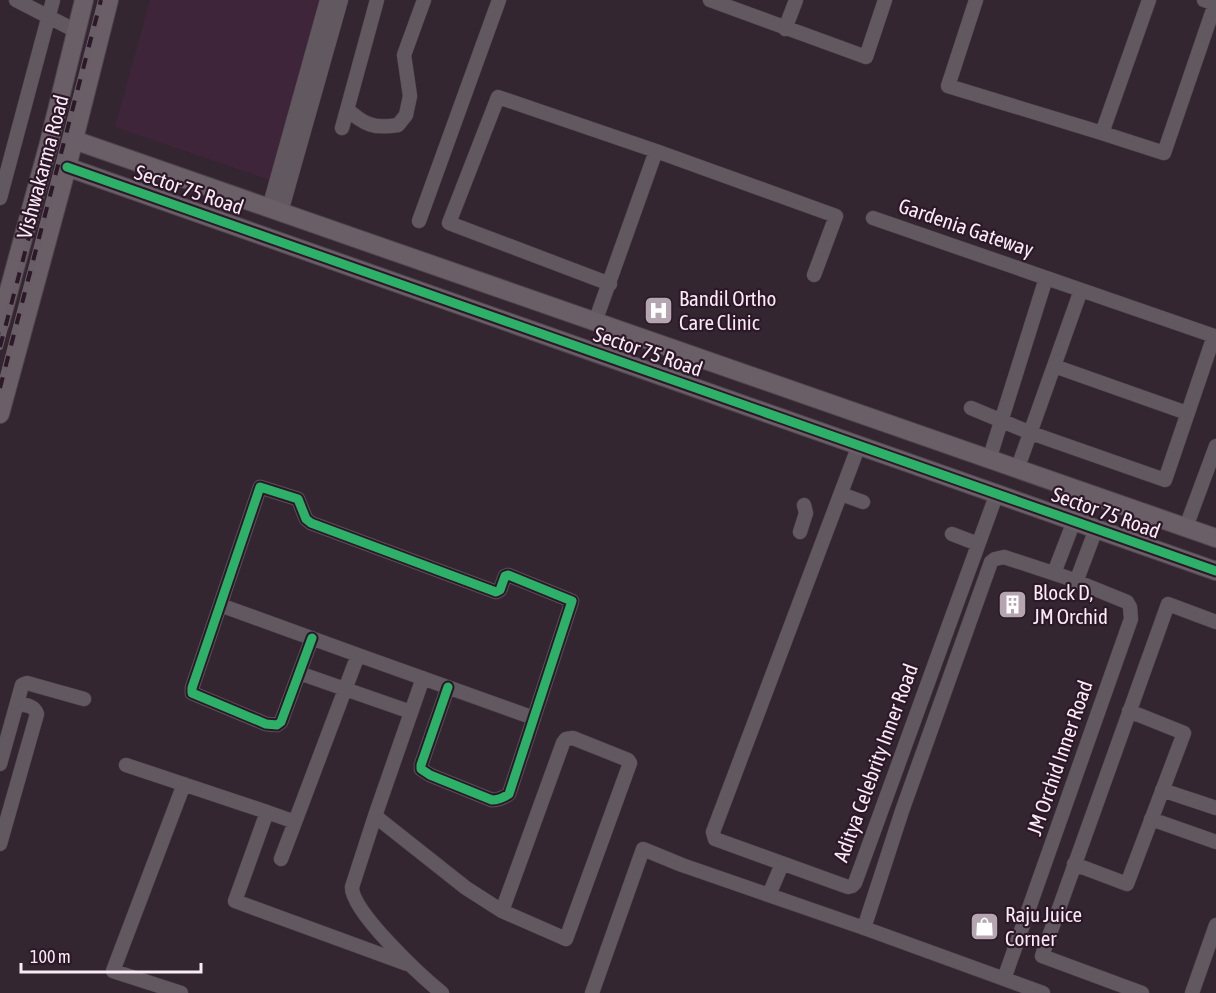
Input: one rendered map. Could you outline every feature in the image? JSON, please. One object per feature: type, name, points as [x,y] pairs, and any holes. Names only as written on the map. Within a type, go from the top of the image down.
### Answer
[{"type":"street","points":[[16,0],[76,31]]},
{"type":"street","points":[[0,198],[53,0]]},
{"type":"street","name":"Vishwakarma Road","points":[[0,320],[47,152],[84,0]]},
{"type":"street","name":"Vishwakarma Road","points":[[0,414],[67,167],[109,0]]},
{"type":"street","points":[[275,210],[327,0]]},
{"type":"street","points":[[275,210],[341,0]]},
{"type":"street","points":[[342,128],[377,0]]},
{"type":"street","points":[[347,109],[363,123],[384,128],[398,125],[406,115],[410,96],[404,55],[424,0]]},
{"type":"street","points":[[419,221],[499,0]]},
{"type":"street","points":[[710,0],[866,57],[883,1]]},
{"type":"street","points":[[785,29],[796,0]]},
{"type":"street","points":[[976,0],[948,86],[1164,153],[1215,4],[1204,0]]},
{"type":"street","points":[[1102,133],[1149,0]]},
{"type":"street","points":[[610,284],[449,223],[498,97],[836,216],[813,275]]},
{"type":"street","name":"Sector 75 Road","points":[[74,140],[1216,538]]},
{"type":"street","points":[[595,322],[656,151]]},
{"type":"street","points":[[112,182],[121,156]]},
{"type":"street","name":"Sector 75 Road","points":[[67,167],[1216,571]]},
{"type":"street","name":"Gardenia Gateway","points":[[873,218],[1214,336],[1165,480],[1031,433],[971,408]]},
{"type":"street","name":"Gardenia Gateway","points":[[989,460],[1046,278]]},
{"type":"street","points":[[1017,470],[1081,290]]},
{"type":"street","points":[[1054,366],[1187,413]]},
{"type":"street","name":"Aditya Celebrity Inner Road","points":[[859,445],[713,832],[715,839],[848,887],[855,883],[997,493]]},
{"type":"street","points":[[1186,527],[1216,446]]},
{"type":"street","points":[[312,638],[281,722],[277,724],[266,723],[193,694],[192,688],[260,487],[298,499],[306,519],[311,523],[496,592],[500,590],[508,575],[572,602],[509,794],[498,800],[492,800],[430,776],[422,769],[421,765],[448,687]]},
{"type":"street","points":[[841,494],[863,502]]},
{"type":"street","points":[[800,532],[807,513],[804,505]]},
{"type":"street","points":[[1054,573],[1074,521]]},
{"type":"street","points":[[1077,582],[1096,529]]},
{"type":"street","points":[[952,534],[978,544]]},
{"type":"street","name":"JM Orchid Inner Road","points":[[864,928],[902,811],[991,562],[1004,557],[1054,573],[1127,602],[1131,619],[1005,979]]},
{"type":"street","points":[[1142,993],[1042,956],[1168,604],[1215,618]]},
{"type":"street","points":[[220,605],[534,718]]},
{"type":"street","points":[[281,859],[358,655]]},
{"type":"street","points":[[299,673],[411,712]]},
{"type":"street","points":[[423,678],[375,816],[352,892],[353,898],[383,935],[409,964],[442,993]]},
{"type":"street","points":[[0,764],[21,687],[27,683],[84,699]]},
{"type":"street","points":[[0,844],[36,714],[31,707],[17,704]]},
{"type":"street","points":[[1074,864],[1127,884],[1184,733],[1129,711]]},
{"type":"street","points":[[375,816],[466,888],[502,911],[564,939],[567,938],[619,794],[630,763],[628,760],[573,738],[566,739],[502,911]]},
{"type":"street","points":[[126,765],[295,822]]},
{"type":"street","points":[[181,993],[152,988],[113,971],[184,784]]},
{"type":"street","points":[[1162,790],[1216,808]]},
{"type":"street","points":[[267,812],[235,901],[409,964]]},
{"type":"street","points":[[1151,819],[1216,842]]},
{"type":"street","points":[[592,993],[644,849],[681,865],[1042,993]]},
{"type":"street","points":[[769,895],[782,864]]},
{"type":"street","points":[[1192,993],[1216,925]]},
{"type":"shaded area","points":[[150,0],[322,0],[273,181],[115,127]]},
{"type":"railway","points":[[0,388],[101,0]]},
{"type":"railway","points":[[0,347],[59,123]]},
{"type":"cycle path","points":[[67,167],[1216,571]]},
{"type":"cycle path","points":[[312,638],[281,722],[277,725],[266,724],[192,693],[260,487],[298,499],[306,519],[311,523],[496,592],[500,590],[505,576],[508,575],[572,601],[509,794],[503,798],[492,800],[430,775],[421,769],[448,687]]},
{"type":"place","name":"Bandil Ortho Care Clinic","points":[[658,311]]},
{"type":"place","name":"Block D, JM Orchid","points":[[1012,605]]},
{"type":"place","name":"Raju Juice Corner","points":[[984,927]]}]
